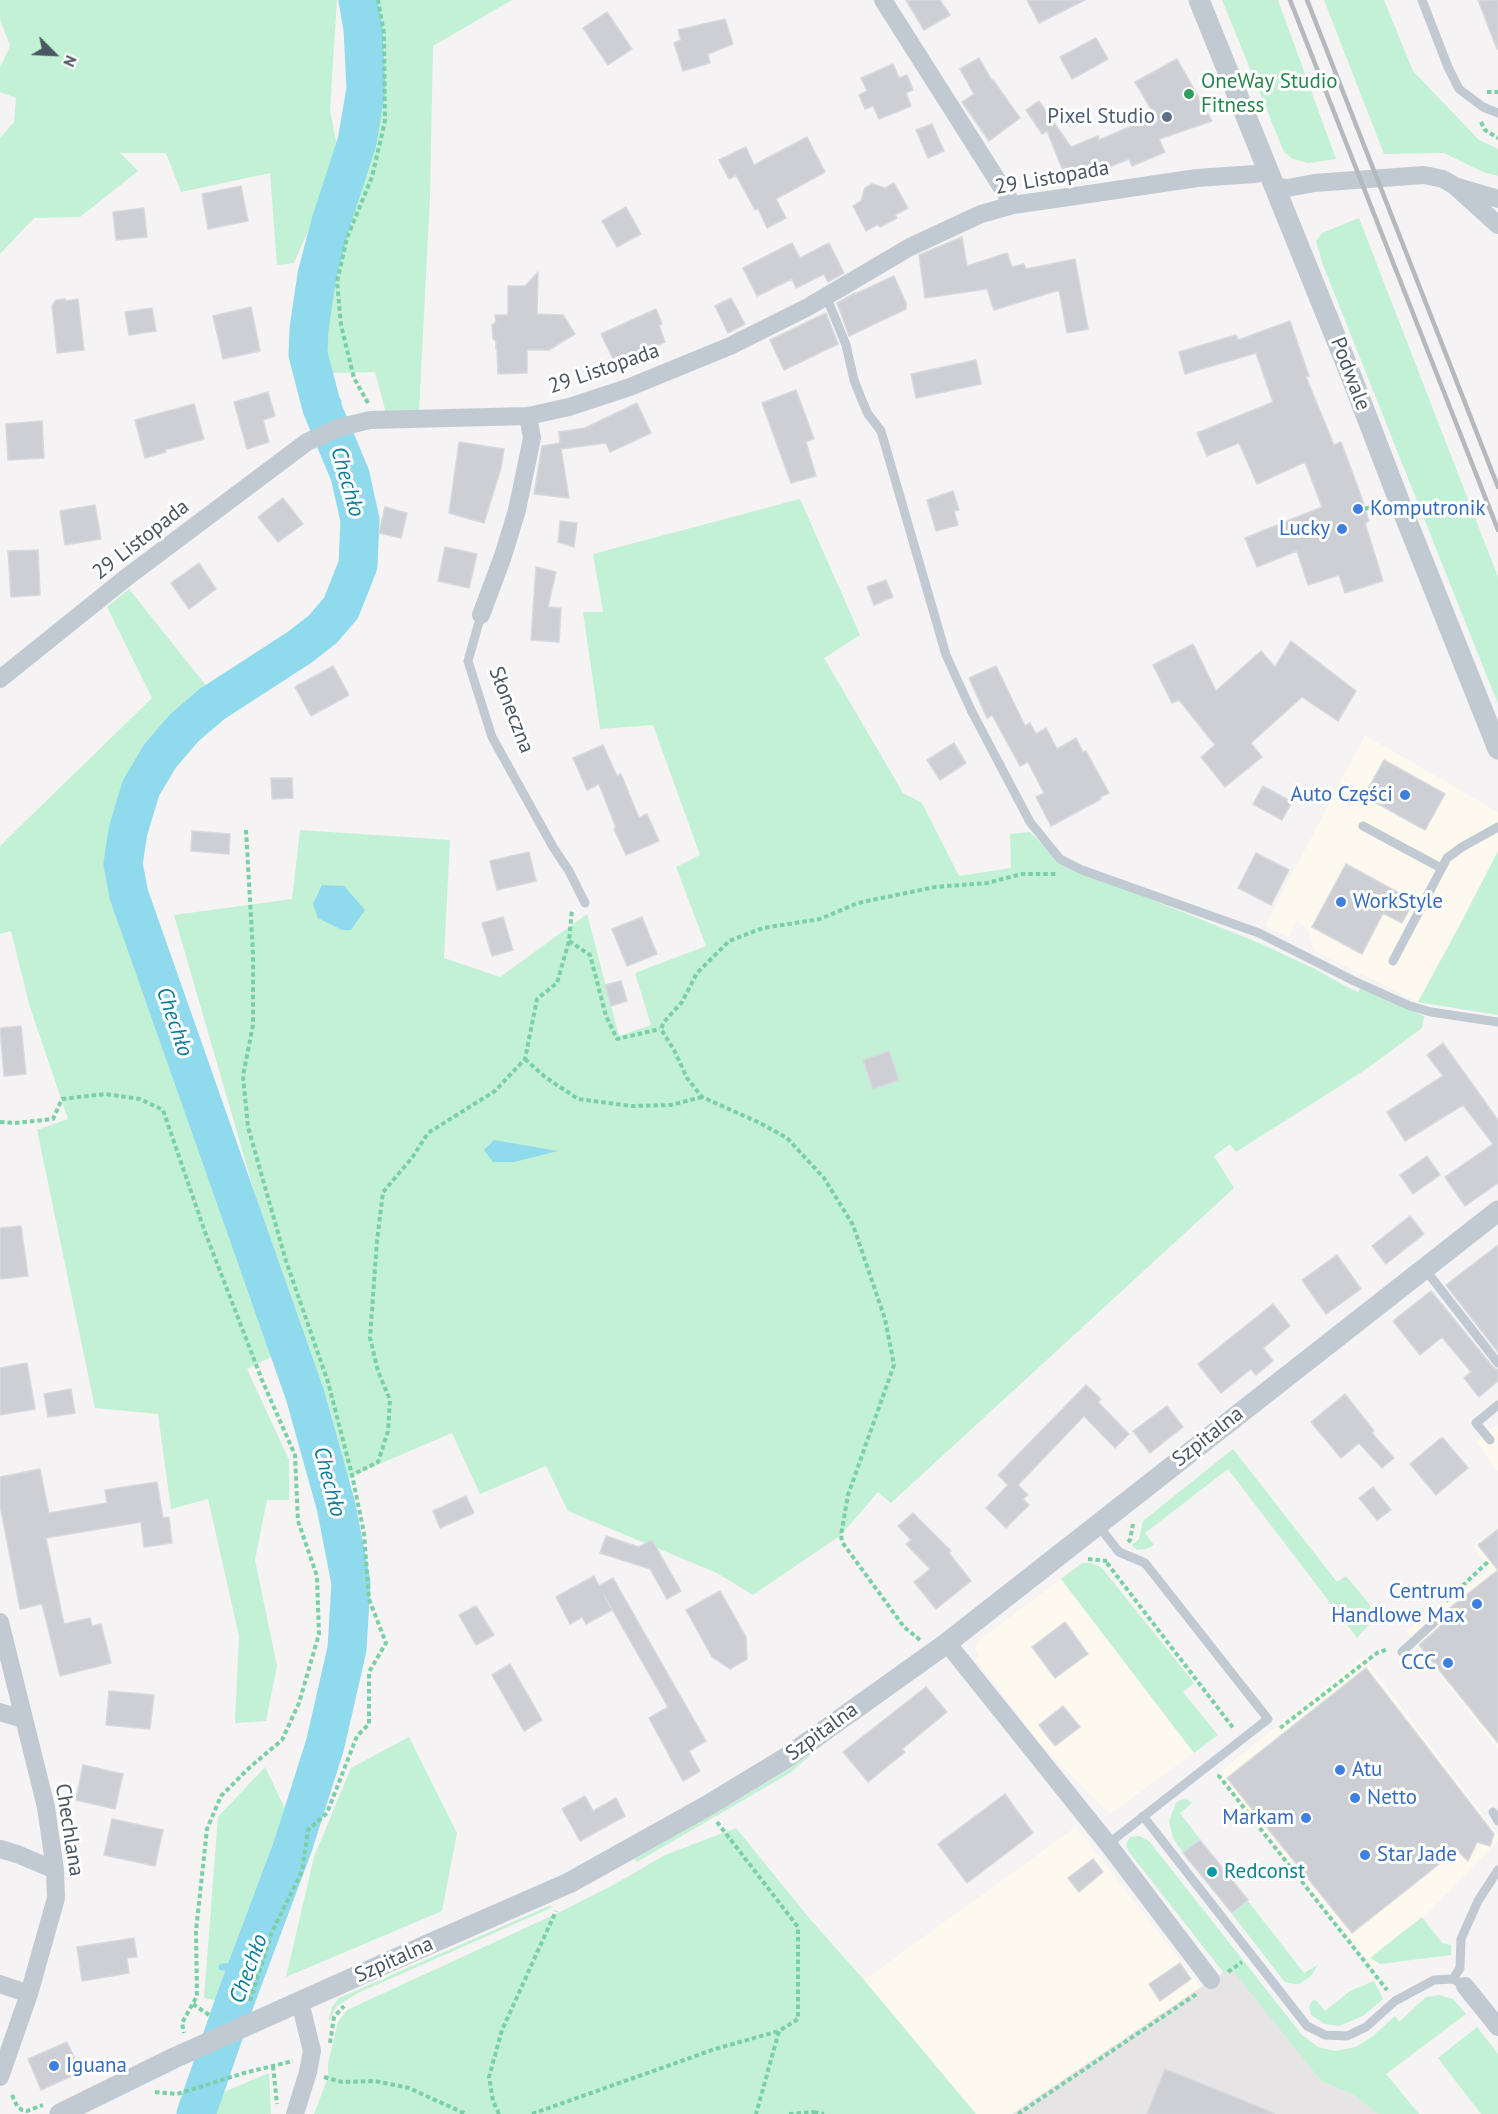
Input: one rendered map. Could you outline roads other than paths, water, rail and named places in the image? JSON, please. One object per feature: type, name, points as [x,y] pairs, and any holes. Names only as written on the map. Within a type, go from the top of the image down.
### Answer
[{"type":"street","points":[[883,0],[1012,205]]},
{"type":"street","name":"Podwale","points":[[1199,0],[1498,749]]},
{"type":"street","name":"29 Listopada","points":[[0,679],[127,577],[307,442],[341,427],[376,419],[528,416],[569,407],[640,383],[730,346],[826,296],[910,247],[981,214],[1012,205],[1197,178],[1255,174],[1288,188],[1314,183],[1413,176],[1433,177],[1498,199]]},
{"type":"street","name":"29 Listopada","points":[[1455,186],[1498,225]]},
{"type":"street","name":"Słoneczna","points":[[481,615],[517,510],[532,438],[528,416]]},
{"type":"street","name":"Szpitalna","points":[[60,2114],[174,2058],[569,1883],[786,1758],[946,1642],[1498,1211]]},
{"type":"street","name":"Chechlana","points":[[0,1622],[46,1807],[56,1870],[56,1898],[29,1994],[0,2077]]},
{"type":"street","points":[[946,1642],[1108,1844],[1212,1981]]},
{"type":"street","points":[[0,1712],[23,1719]]},
{"type":"street","points":[[0,1849],[56,1870]]},
{"type":"street","points":[[1459,1983],[1495,2017]]},
{"type":"street","points":[[0,1984],[29,1994]]},
{"type":"street","points":[[295,2114],[309,2072],[312,2051],[300,2002]]},
{"type":"lane","points":[[1422,0],[1459,89],[1483,107],[1498,113]]},
{"type":"lane","points":[[826,296],[846,345],[854,380],[861,398],[868,414],[881,431],[946,655],[971,710],[1030,822],[1060,859],[1082,870],[1259,933],[1354,981],[1410,1006],[1431,1012],[1498,1022]]},
{"type":"lane","name":"Słoneczna","points":[[481,615],[468,661],[492,737],[585,903]]},
{"type":"lane","points":[[1363,826],[1441,868]]},
{"type":"lane","points":[[1393,962],[1448,858],[1462,847],[1498,827]]},
{"type":"lane","points":[[1424,1267],[1498,1363]]},
{"type":"lane","points":[[1490,1440],[1476,1423],[1498,1406]]},
{"type":"lane","points":[[1097,1524],[1119,1552],[1145,1563],[1268,1719],[1108,1844]]},
{"type":"lane","points":[[1400,1649],[1441,1611]]},
{"type":"lane","points":[[1143,1816],[1307,2026],[1325,2035],[1347,2036],[1366,2027],[1395,2001],[1434,1980],[1459,1983],[1461,1939],[1478,1901],[1498,1870]]},
{"type":"water","points":[[322,885],[344,886],[365,910],[351,930],[342,930],[318,918],[313,904]]},
{"type":"water","points":[[494,1140],[558,1151],[514,1162],[493,1162],[484,1150]]},
{"type":"waterway","name":"Chechło","points":[[196,2114],[236,1998],[293,1846],[325,1745],[347,1649],[351,1583],[336,1506],[305,1395],[129,895],[123,864],[128,831],[141,788],[160,756],[184,728],[212,704],[300,647],[323,629],[341,608],[358,565],[360,520],[350,475],[322,408],[308,354],[309,329],[317,275],[331,222],[357,142],[366,89],[363,29],[358,0]]},
{"type":"waterway","points":[[320,399],[338,402]]},
{"type":"waterway","points":[[222,1967],[247,1967]]},
{"type":"waterway","points":[[203,2094],[218,2099]]},
{"type":"railway","points":[[1290,0],[1498,530]]},
{"type":"railway","points":[[1307,0],[1498,487]]},
{"type":"place","name":"OneWay Studio Fitness","points":[[1189,94]]},
{"type":"place","name":"Pixel Studio","points":[[1167,117]]},
{"type":"place","name":"Komputronik","points":[[1358,509]]},
{"type":"place","name":"Lucky","points":[[1342,529]]},
{"type":"place","name":"Auto Części","points":[[1405,795]]},
{"type":"place","name":"WorkStyle","points":[[1341,902]]},
{"type":"place","name":"Centrum Handlowe Max","points":[[1477,1604]]},
{"type":"place","name":"CCC","points":[[1448,1663]]},
{"type":"place","name":"Atu","points":[[1340,1770]]},
{"type":"place","name":"Netto","points":[[1355,1798]]},
{"type":"place","name":"Markam","points":[[1306,1818]]},
{"type":"place","name":"Star Jade","points":[[1365,1855]]},
{"type":"place","name":"Redconst","points":[[1212,1872]]},
{"type":"place","name":"Iguana","points":[[54,2066]]}]
